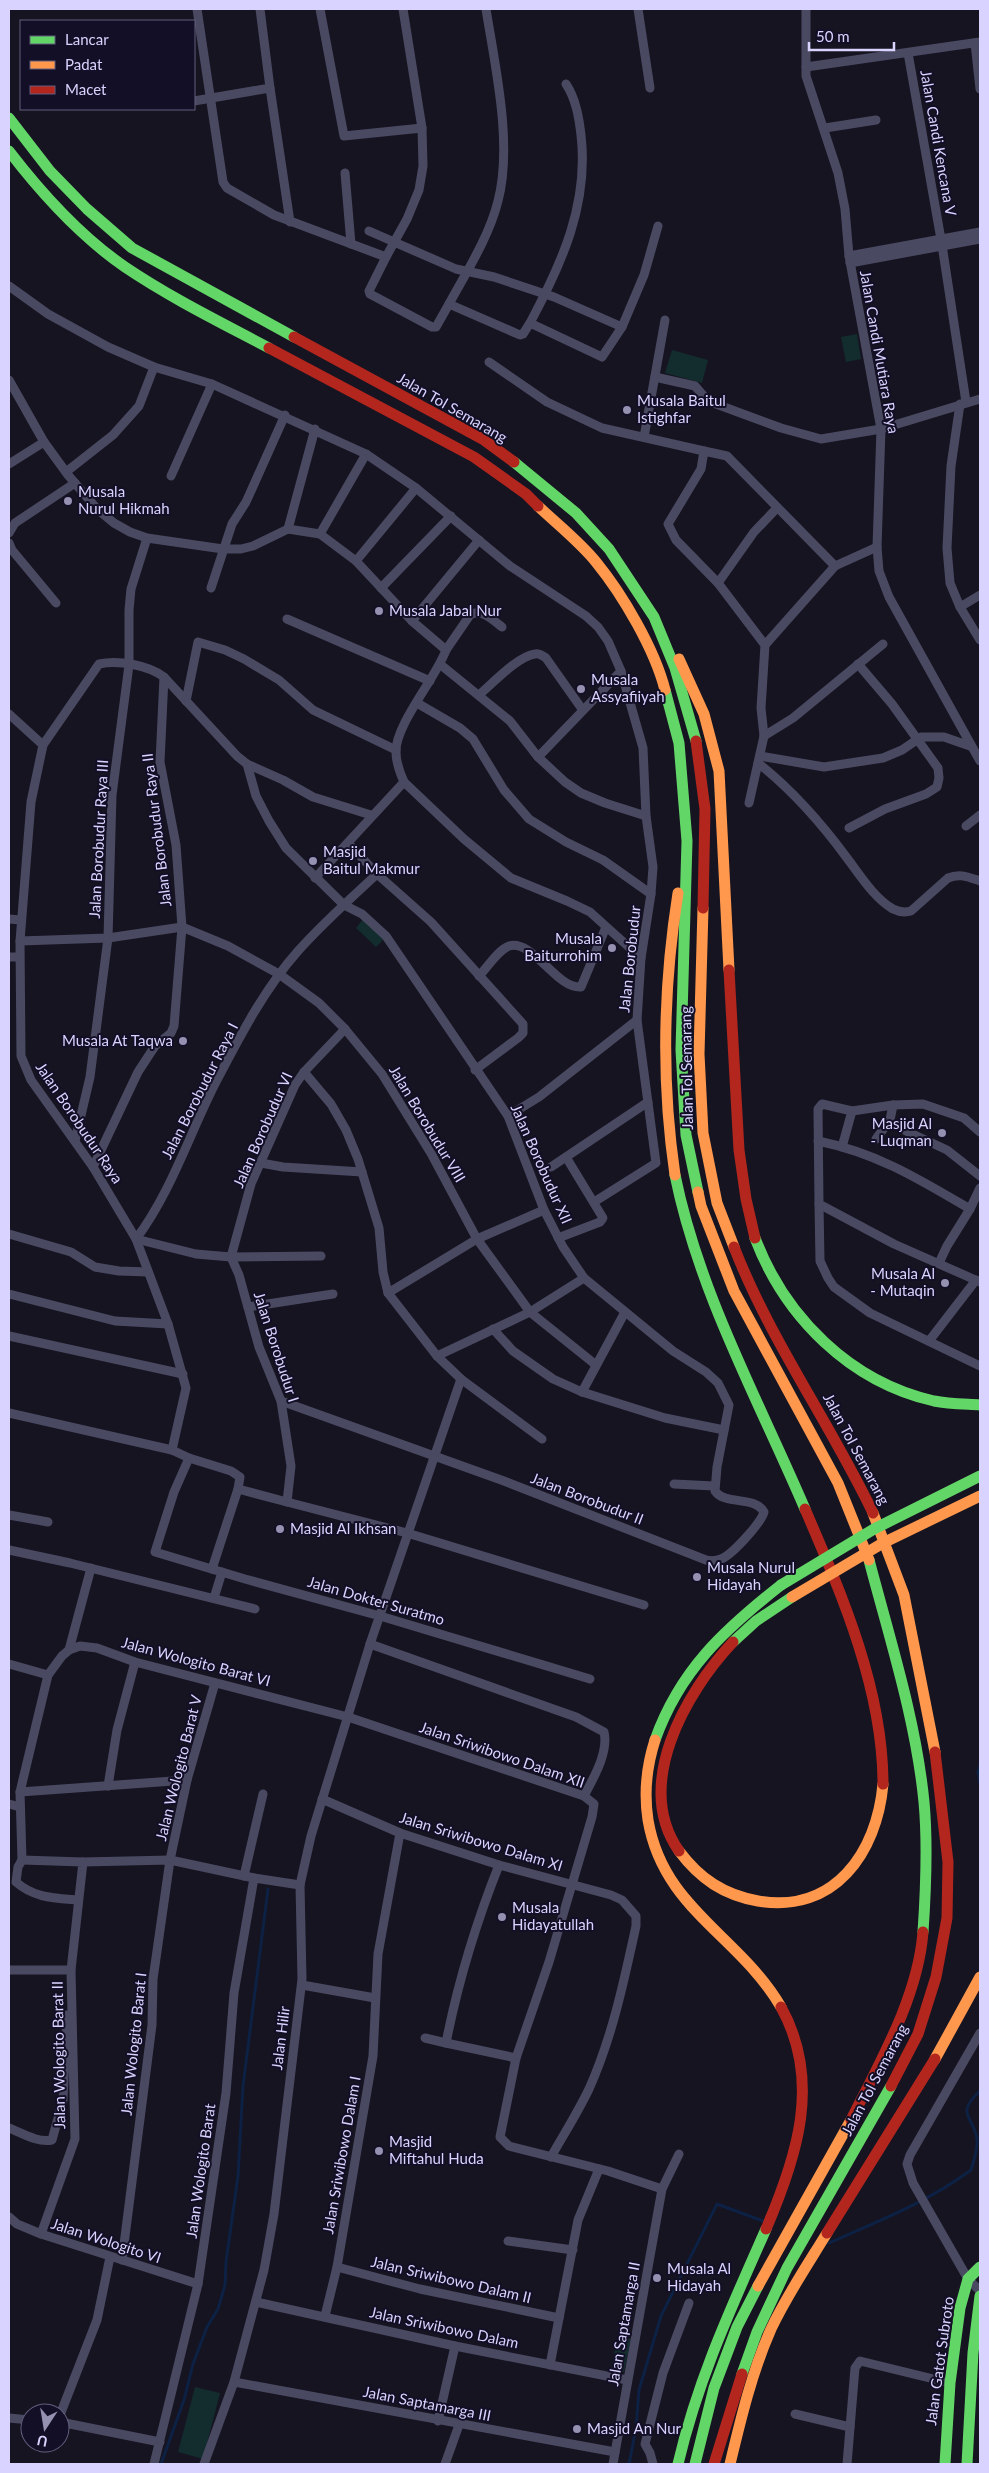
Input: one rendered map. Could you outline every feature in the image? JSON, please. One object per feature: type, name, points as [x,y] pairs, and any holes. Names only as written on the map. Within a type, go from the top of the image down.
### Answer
[{"type":"main road","name":"Jalan Tol Semarang","points":[[9,118],[50,171],[86,209],[132,248],[193,283],[484,440],[534,476],[576,513],[609,549],[654,616],[675,668],[696,742],[705,809],[699,1054],[703,1133],[717,1203],[749,1285],[853,1470],[876,1519],[904,1595],[939,1773],[948,1862],[946,1918],[936,1976],[918,2034],[908,2055],[787,2268],[757,2332],[735,2393],[714,2464]]},
{"type":"main road","name":"Jalan Tol Semarang","points":[[9,151],[38,188],[70,220],[124,266],[184,303],[474,456],[526,494],[596,562],[634,619],[661,674],[679,743],[687,842],[681,1050],[686,1135],[701,1206],[734,1291],[838,1483],[865,1546],[909,1708],[924,1802],[926,1908],[922,1943],[912,1982],[893,2038],[880,2066],[771,2260],[737,2327],[714,2388],[695,2464]]},
{"type":"main road","points":[[654,616],[691,679],[710,727],[719,771],[739,1146],[743,1187],[754,1236],[765,1264],[790,1306],[814,1333],[847,1362],[888,1386],[932,1401],[980,1405]]},
{"type":"main road","points":[[687,842],[672,927],[664,1064],[670,1140],[684,1215],[702,1277],[839,1592],[865,1668],[880,1732],[883,1775],[880,1814],[864,1855],[844,1877],[814,1896],[787,1904],[757,1903],[722,1892],[696,1874],[676,1849],[665,1824],[662,1799],[666,1757],[681,1716],[707,1673],[736,1638],[792,1597],[883,1543],[980,1496]]},
{"type":"main road","points":[[678,2464],[701,2379],[790,2170],[801,2129],[804,2095],[802,2064],[795,2036],[783,2009],[752,1966],[681,1896],[660,1867],[650,1841],[645,1801],[650,1753],[668,1706],[695,1663],[728,1627],[781,1585],[874,1528],[980,1476]]},
{"type":"main road","points":[[730,2464],[746,2400],[767,2340],[792,2290],[855,2186],[908,2104],[980,1977]]},
{"type":"main road","name":"Jalan Gatot Subroto","points":[[945,2464],[950,2383],[960,2308],[968,2279],[980,2267]]},
{"type":"main road","name":"Jalan Gatot Subroto","points":[[967,2464],[976,2388],[976,2315],[980,2296]]},
{"type":"main road","points":[[955,2346],[976,2354]]},
{"type":"main road","points":[[950,2383],[976,2388]]},
{"type":"street","points":[[197,9],[197,38],[210,99],[223,182],[227,188],[290,222],[386,257]]},
{"type":"street","points":[[260,9],[290,222]]},
{"type":"street","points":[[320,9],[344,136],[422,128]]},
{"type":"street","points":[[402,9],[422,128],[423,166],[419,190],[369,291],[370,294],[432,327],[436,327],[467,271],[488,230],[499,200],[504,165],[500,93],[486,9]]},
{"type":"street","points":[[638,9],[650,88]]},
{"type":"street","name":"Jalan Candi Mutiara Raya","points":[[806,9],[807,79],[825,128],[842,191],[850,260],[881,429],[877,547],[880,571],[889,597],[980,761]]},
{"type":"street","points":[[806,67],[978,43],[980,89]]},
{"type":"street","name":"Jalan Candi Kencana V","points":[[908,53],[942,242],[963,403],[951,466],[947,548],[950,583],[960,607],[980,640]]},
{"type":"street","points":[[449,304],[520,335],[523,334],[530,323],[546,294],[572,232],[581,187],[582,144],[580,122],[566,84]]},
{"type":"street","points":[[195,101],[270,88]]},
{"type":"street","points":[[825,128],[876,120]]},
{"type":"street","points":[[345,173],[351,244]]},
{"type":"street","points":[[530,323],[602,357],[622,327],[644,275],[658,226]]},
{"type":"street","points":[[369,231],[456,269],[494,277],[546,294],[622,327]]},
{"type":"street","points":[[850,260],[942,242],[980,232]]},
{"type":"street","points":[[942,242],[980,239]]},
{"type":"street","name":"Jalan Borobudur","points":[[9,286],[84,336],[154,367],[212,384],[285,415],[366,454],[416,488],[510,566],[586,616],[598,627],[608,641],[621,671],[643,748],[646,816],[653,867],[651,894],[641,958],[637,1020],[656,1164],[594,1202]]},
{"type":"street","points":[[644,437],[665,320]]},
{"type":"street","points":[[489,362],[546,402],[602,428],[629,436],[644,437],[727,456],[835,566]]},
{"type":"street","points":[[66,472],[113,435],[139,406],[154,367]]},
{"type":"street","points":[[655,377],[695,386],[708,402],[809,437],[821,439],[870,432],[980,399]]},
{"type":"street","points":[[9,380],[44,442],[66,472],[97,509],[114,523],[147,538],[223,549],[241,549],[253,546],[288,529],[320,534],[356,561],[412,621],[446,650]]},
{"type":"street","points":[[171,476],[212,384]]},
{"type":"street","points":[[211,588],[232,524],[246,502],[285,415]]},
{"type":"street","points":[[288,529],[314,429]]},
{"type":"street","points":[[9,464],[44,442]]},
{"type":"street","points":[[704,451],[701,469],[668,524],[676,540],[718,583],[765,644]]},
{"type":"street","points":[[320,534],[366,454]]},
{"type":"street","points":[[9,532],[15,523],[75,483]]},
{"type":"street","points":[[356,561],[416,488]]},
{"type":"street","points":[[718,583],[754,532],[777,508]]},
{"type":"street","points":[[381,588],[451,516]]},
{"type":"street","name":"Jalan Borobudur Raya III","points":[[76,1141],[90,1077],[108,938],[112,795],[129,665],[131,589],[147,538]]},
{"type":"street","points":[[412,621],[479,540]]},
{"type":"street","points":[[9,543],[12,550],[56,603]]},
{"type":"street","points":[[749,803],[764,736],[761,708],[765,644],[835,566],[877,547]]},
{"type":"street","points":[[960,607],[980,595]]},
{"type":"street","points":[[502,627],[479,612],[474,612],[470,615],[446,650],[441,665],[401,732],[396,750],[398,768],[404,782],[464,839],[512,878],[590,912],[641,958]]},
{"type":"street","points":[[287,619],[430,681]]},
{"type":"street","points":[[186,701],[198,642],[225,650],[244,659],[279,680],[313,710],[396,750]]},
{"type":"street","points":[[764,736],[792,718],[883,644]]},
{"type":"street","points":[[480,694],[512,666],[529,656],[540,654],[546,658],[582,709]]},
{"type":"street","name":"Jalan Borobudur Raya","points":[[129,665],[98,664],[43,745],[31,802],[21,920],[19,957],[21,1056],[31,1080],[76,1141],[136,1238],[168,1324],[186,1388],[172,1450]]},
{"type":"street","points":[[849,828],[884,809],[926,794],[937,786],[939,778],[938,768],[892,704],[858,664]]},
{"type":"street","points":[[129,665],[153,668],[164,677],[237,756],[247,764],[283,780],[313,797],[371,815]]},
{"type":"street","points":[[441,665],[480,694],[510,721],[538,757],[565,782],[581,793],[646,816]]},
{"type":"street","points":[[538,757],[582,709],[621,671]]},
{"type":"street","name":"Jalan Borobudur Raya II","points":[[93,1168],[138,1072],[155,1046],[170,1033],[174,1026],[182,927],[176,845],[160,762],[164,677]]},
{"type":"street","points":[[418,703],[460,728],[473,739],[504,790],[529,819],[566,842],[602,860],[651,894]]},
{"type":"street","points":[[9,714],[43,745]]},
{"type":"street","points":[[759,760],[836,766],[882,758],[917,741],[921,737],[944,737],[970,746]]},
{"type":"street","points":[[759,760],[811,815],[867,885],[892,908],[904,913],[911,911],[948,878],[955,875],[962,875],[980,881]]},
{"type":"street","name":"Jalan Borobudur XII","points":[[247,764],[256,796],[268,821],[286,848],[344,905],[362,914],[386,936],[475,1070],[508,1116],[544,1210],[558,1238],[584,1278],[673,1351],[706,1372],[718,1383],[729,1405],[724,1430]]},
{"type":"street","points":[[315,878],[371,815],[404,782]]},
{"type":"street","points":[[966,826],[980,815]]},
{"type":"street","points":[[348,843],[377,874],[431,922],[523,1024],[524,1028],[518,1038],[475,1070]]},
{"type":"street","name":"Jalan Borobudur Raya I","points":[[136,1238],[146,1226],[186,1151],[217,1080],[279,974],[298,951],[377,874]]},
{"type":"street","points":[[9,919],[21,920]]},
{"type":"street","points":[[20,941],[108,938],[182,927]]},
{"type":"street","name":"Jalan Borobudur VIII","points":[[182,927],[228,946],[279,974],[318,1003],[345,1028],[382,1074],[432,1156],[477,1238],[530,1312],[596,1366]]},
{"type":"street","points":[[479,976],[503,950],[510,946],[517,946],[543,963],[567,985],[581,987],[606,927]]},
{"type":"street","points":[[9,957],[19,957]]},
{"type":"street","points":[[508,1116],[539,1097],[637,1020]]},
{"type":"street","name":"Jalan Borobudur VI","points":[[230,1257],[251,1184],[296,1085],[304,1072],[345,1028]]},
{"type":"street","points":[[304,1072],[330,1104],[346,1130],[362,1172],[379,1228],[383,1272],[388,1293],[437,1356],[461,1379],[542,1439]]},
{"type":"street","points":[[551,1167],[648,1102]]},
{"type":"street","points":[[980,1132],[964,1118],[923,1104],[894,1105],[852,1111],[822,1104],[818,1110],[820,1261],[828,1278],[834,1287],[860,1307],[980,1366]]},
{"type":"street","points":[[876,1138],[890,1120],[894,1105]]},
{"type":"street","points":[[842,1147],[852,1111]]},
{"type":"street","points":[[906,1131],[947,1150],[980,1176]]},
{"type":"street","points":[[818,1140],[896,1166],[970,1209]]},
{"type":"street","points":[[558,1238],[602,1220],[594,1202],[566,1157]]},
{"type":"street","points":[[261,1162],[283,1168],[362,1172]]},
{"type":"street","points":[[940,1263],[947,1246],[970,1209],[980,1188]]},
{"type":"street","points":[[819,1204],[894,1244],[978,1281],[928,1341]]},
{"type":"street","points":[[388,1293],[477,1238],[544,1210]]},
{"type":"street","points":[[9,1234],[71,1252],[95,1267],[119,1271],[148,1272]]},
{"type":"street","points":[[136,1238],[196,1254],[230,1257],[321,1256]]},
{"type":"street","name":"Jalan Borobudur I","points":[[230,1257],[248,1307],[259,1347],[281,1401],[291,1466],[287,1502]]},
{"type":"street","points":[[437,1356],[530,1312],[584,1278]]},
{"type":"street","points":[[9,1294],[115,1320],[168,1324]]},
{"type":"street","points":[[248,1307],[333,1294]]},
{"type":"street","points":[[582,1392],[625,1312]]},
{"type":"street","points":[[493,1329],[513,1351],[534,1366],[553,1379],[582,1392],[666,1418],[724,1430],[714,1486],[674,1484]]},
{"type":"street","points":[[9,1336],[183,1374]]},
{"type":"street","points":[[380,1616],[461,1379]]},
{"type":"street","name":"Jalan Borobudur II","points":[[281,1401],[434,1458],[513,1484],[706,1560],[721,1560],[729,1555],[756,1526],[764,1512],[756,1505],[718,1494],[714,1486]]},
{"type":"street","points":[[9,1413],[172,1450],[189,1458],[235,1473],[240,1477],[238,1489],[212,1569]]},
{"type":"street","name":"Jalan Dokter Suratmo","points":[[189,1458],[174,1492],[155,1550],[158,1553],[380,1616],[590,1679]]},
{"type":"street","points":[[238,1489],[407,1533],[644,1605]]},
{"type":"street","points":[[9,1515],[48,1522]]},
{"type":"street","points":[[9,1550],[91,1568],[255,1610]]},
{"type":"street","points":[[78,1900],[41,1896],[26,1891],[12,1881],[22,1860],[20,1792],[48,1675],[69,1650],[91,1568]]},
{"type":"street","points":[[214,1598],[222,1572]]},
{"type":"street","name":"Jalan Hilir","points":[[208,2464],[234,2382],[256,2302],[274,2214],[302,1985],[300,1885],[322,1799],[380,1616]]},
{"type":"street","points":[[370,1644],[576,1717],[604,1732],[604,1746],[594,1777],[584,1796]]},
{"type":"street","name":"Jalan Wologito Barat VI","points":[[69,1650],[80,1646],[97,1648],[135,1662],[348,1717]]},
{"type":"street","points":[[108,1786],[117,1730],[135,1662]]},
{"type":"street","points":[[9,1664],[48,1675]]},
{"type":"street","name":"Jalan Wologito Barat V","points":[[170,1860],[187,1780],[215,1683]]},
{"type":"street","name":"Jalan Sriwibowo Dalam XII","points":[[348,1717],[584,1796],[591,1800],[594,1810],[570,1885]]},
{"type":"street","points":[[20,1792],[187,1780]]},
{"type":"street","points":[[244,1876],[263,1794]]},
{"type":"street","name":"Jalan Sriwibowo Dalam XI","points":[[322,1799],[400,1833],[499,1865],[611,1895],[631,1908],[636,1916],[636,1926],[620,1995],[601,2060],[588,2091],[551,2157]]},
{"type":"street","points":[[9,1804],[20,1807]]},
{"type":"street","name":"Jalan Sriwibowo Dalam I","points":[[325,2316],[337,2267],[372,2056],[378,1954],[400,1833]]},
{"type":"street","points":[[22,1860],[83,1862],[170,1860],[254,1878],[300,1885]]},
{"type":"street","name":"Jalan Wologito Barat I","points":[[122,2260],[152,2025],[153,1979],[170,1860]]},
{"type":"street","name":"Jalan Wologito Barat II","points":[[41,2234],[74,2139],[71,1970],[83,1862]]},
{"type":"street","points":[[446,2043],[477,1922],[499,1865]]},
{"type":"street","name":"Jalan Wologito Barat","points":[[154,2464],[198,2284],[226,2093],[234,1993],[254,1878]]},
{"type":"street","points":[[570,1885],[549,1962],[516,2058],[500,2137],[509,2146],[599,2169],[662,2189]]},
{"type":"street","points":[[9,1970],[71,1970],[63,2100],[52,2140],[45,2142],[9,2128]]},
{"type":"street","points":[[302,1985],[375,1998]]},
{"type":"street","points":[[980,2033],[910,2155],[907,2164],[918,2192],[968,2279],[980,2291]]},
{"type":"street","points":[[425,2038],[516,2058]]},
{"type":"street","name":"Jalan Saptamarga II","points":[[614,2464],[627,2380],[662,2189],[679,2154]]},
{"type":"street","points":[[550,2365],[581,2209],[599,2169]]},
{"type":"street","name":"Jalan Wologito VI","points":[[9,2217],[17,2224],[41,2234],[198,2284]]},
{"type":"street","points":[[508,2241],[573,2250]]},
{"type":"street","points":[[65,2403],[97,2320],[110,2257]]},
{"type":"street","name":"Jalan Sriwibowo Dalam II","points":[[337,2267],[420,2289],[559,2318]]},
{"type":"street","name":"Jalan Sriwibowo Dalam","points":[[256,2302],[455,2346],[627,2380]]},
{"type":"street","points":[[653,2464],[645,2444],[663,2373],[688,2303]]},
{"type":"street","points":[[438,2421],[455,2346]]},
{"type":"street","points":[[847,2464],[855,2368],[860,2361],[864,2360],[950,2383]]},
{"type":"street","name":"Jalan Saptamarga III","points":[[234,2382],[615,2452]]},
{"type":"street","points":[[795,2414],[850,2426]]},
{"type":"street","points":[[70,2424],[160,2442]]},
{"type":"street","points":[[445,2464],[459,2424]]},
{"type":"green space","points":[[857,334],[861,359],[846,362],[841,337]]},
{"type":"green space","points":[[672,350],[708,360],[702,383],[665,373]]},
{"type":"green space","points":[[364,918],[385,938],[376,947],[356,928]]},
{"type":"green space","points":[[618,2336],[631,2339],[624,2372],[611,2369]]},
{"type":"green space","points":[[195,2387],[220,2393],[203,2459],[178,2452]]},
{"type":"waterway","points":[[980,1766],[978,1772],[980,1783]]},
{"type":"waterway","points":[[161,2464],[184,2400],[193,2364],[207,2327],[218,2309],[225,2285],[226,2262],[238,2176],[243,2086],[268,1889]]},
{"type":"waterway","points":[[829,2243],[884,2219],[938,2192],[971,2170],[977,2139],[967,2111],[968,2105],[980,2091]]},
{"type":"waterway","points":[[629,2464],[636,2428],[639,2390],[661,2316],[717,2204],[763,2221]]},
{"type":"traffic: fast","points":[[9,118],[50,171],[87,209],[132,248],[294,337]]},
{"type":"traffic: fast","points":[[9,151],[62,214],[108,255],[160,289],[269,348]]},
{"type":"traffic: fast","points":[[514,462],[576,513],[609,549],[654,617],[675,668],[696,741]]},
{"type":"traffic: fast","points":[[665,690],[679,743],[687,841],[681,1050],[686,1135],[698,1192]]},
{"type":"traffic: fast","points":[[675,1175],[686,1219],[714,1304],[805,1509]]},
{"type":"traffic: fast","points":[[755,1238],[768,1267],[784,1294],[824,1342],[848,1362],[875,1379],[903,1392],[934,1401],[980,1405]]},
{"type":"traffic: fast","points":[[781,1585],[874,1529],[980,1476]]},
{"type":"traffic: fast","points":[[869,1560],[909,1710],[920,1771],[926,1834],[923,1932]]},
{"type":"traffic: fast","points":[[655,1740],[665,1715],[677,1693],[706,1653],[741,1618],[781,1585]]},
{"type":"traffic: fast","points":[[733,1642],[756,1621],[792,1597]]},
{"type":"traffic: fast","points":[[742,2374],[757,2332],[787,2268],[891,2086]]},
{"type":"traffic: fast","points":[[678,2464],[705,2373],[766,2229]]},
{"type":"traffic: fast","points":[[945,2464],[950,2383],[960,2308],[968,2279],[980,2267]]},
{"type":"traffic: fast","points":[[695,2464],[714,2388],[737,2327],[758,2286]]},
{"type":"traffic: fast","points":[[967,2464],[973,2353],[980,2296]]},
{"type":"traffic: slow","points":[[538,506],[576,540],[617,590],[646,641],[665,690]]},
{"type":"traffic: slow","points":[[679,659],[704,714],[719,771],[729,970]]},
{"type":"traffic: slow","points":[[675,1175],[667,1104],[666,1034],[669,964],[678,893]]},
{"type":"traffic: slow","points":[[703,908],[699,1054],[703,1133],[717,1203],[734,1247]]},
{"type":"traffic: slow","points":[[698,1192],[701,1206],[734,1291],[838,1483],[869,1560]]},
{"type":"traffic: slow","points":[[792,1597],[883,1543],[980,1496]]},
{"type":"traffic: slow","points":[[873,1513],[904,1595],[935,1752]]},
{"type":"traffic: slow","points":[[655,1740],[648,1769],[646,1800],[648,1820],[656,1851],[669,1877],[686,1899],[704,1920],[745,1960],[764,1982],[781,2007]]},
{"type":"traffic: slow","points":[[679,1851],[704,1878],[734,1895],[758,1901],[785,1903],[809,1898],[829,1888],[847,1873],[861,1855],[872,1833],[879,1809],[883,1784]]},
{"type":"traffic: slow","points":[[935,2059],[980,1977]]},
{"type":"traffic: slow","points":[[758,2286],[851,2120]]},
{"type":"traffic: slow","points":[[730,2464],[743,2412],[764,2345],[777,2316],[827,2233]]},
{"type":"traffic: jam","points":[[294,337],[484,440],[514,462]]},
{"type":"traffic: jam","points":[[269,348],[474,457],[526,494],[538,506]]},
{"type":"traffic: jam","points":[[696,741],[705,809],[703,908]]},
{"type":"traffic: jam","points":[[729,970],[739,1150],[746,1199],[755,1238]]},
{"type":"traffic: jam","points":[[734,1247],[782,1348],[873,1513]]},
{"type":"traffic: jam","points":[[805,1509],[846,1609],[868,1678],[881,1748],[883,1784]]},
{"type":"traffic: jam","points":[[679,1851],[666,1825],[661,1798],[663,1769],[671,1741],[683,1713],[698,1687],[733,1642]]},
{"type":"traffic: jam","points":[[891,2086],[918,2034],[936,1977],[947,1918],[948,1862],[935,1752]]},
{"type":"traffic: jam","points":[[851,2120],[906,2005],[920,1956],[923,1932]]},
{"type":"traffic: jam","points":[[766,2229],[787,2174],[801,2119],[800,2063],[793,2035],[781,2007]]},
{"type":"traffic: jam","points":[[827,2233],[935,2059]]},
{"type":"traffic: jam","points":[[714,2464],[742,2374]]},
{"type":"place","name":"Musala Baitul Istighfar","points":[[627,410]]},
{"type":"place","name":"Musala Nurul Hikmah","points":[[68,501]]},
{"type":"place","name":"Musala Jabal Nur","points":[[379,611]]},
{"type":"place","name":"Musala Assyafiiyah","points":[[581,689]]},
{"type":"place","name":"Masjid Baitul Makmur","points":[[313,861]]},
{"type":"place","name":"Musala Baiturrohim","points":[[612,948]]},
{"type":"place","name":"Musala At Taqwa","points":[[183,1041]]},
{"type":"place","name":"Masjid Al - Luqman","points":[[942,1133]]},
{"type":"place","name":"Musala Al - Mutaqin","points":[[945,1283]]},
{"type":"place","name":"Masjid Al Ikhsan","points":[[280,1529]]},
{"type":"place","name":"Musala Nurul Hidayah","points":[[697,1577]]},
{"type":"place","name":"Musala Hidayatullah","points":[[502,1917]]},
{"type":"place","name":"Masjid Miftahul Huda","points":[[379,2151]]},
{"type":"place","name":"Musala Al Hidayah","points":[[657,2278]]},
{"type":"place","name":"Masjid An Nur","points":[[577,2429]]}]
